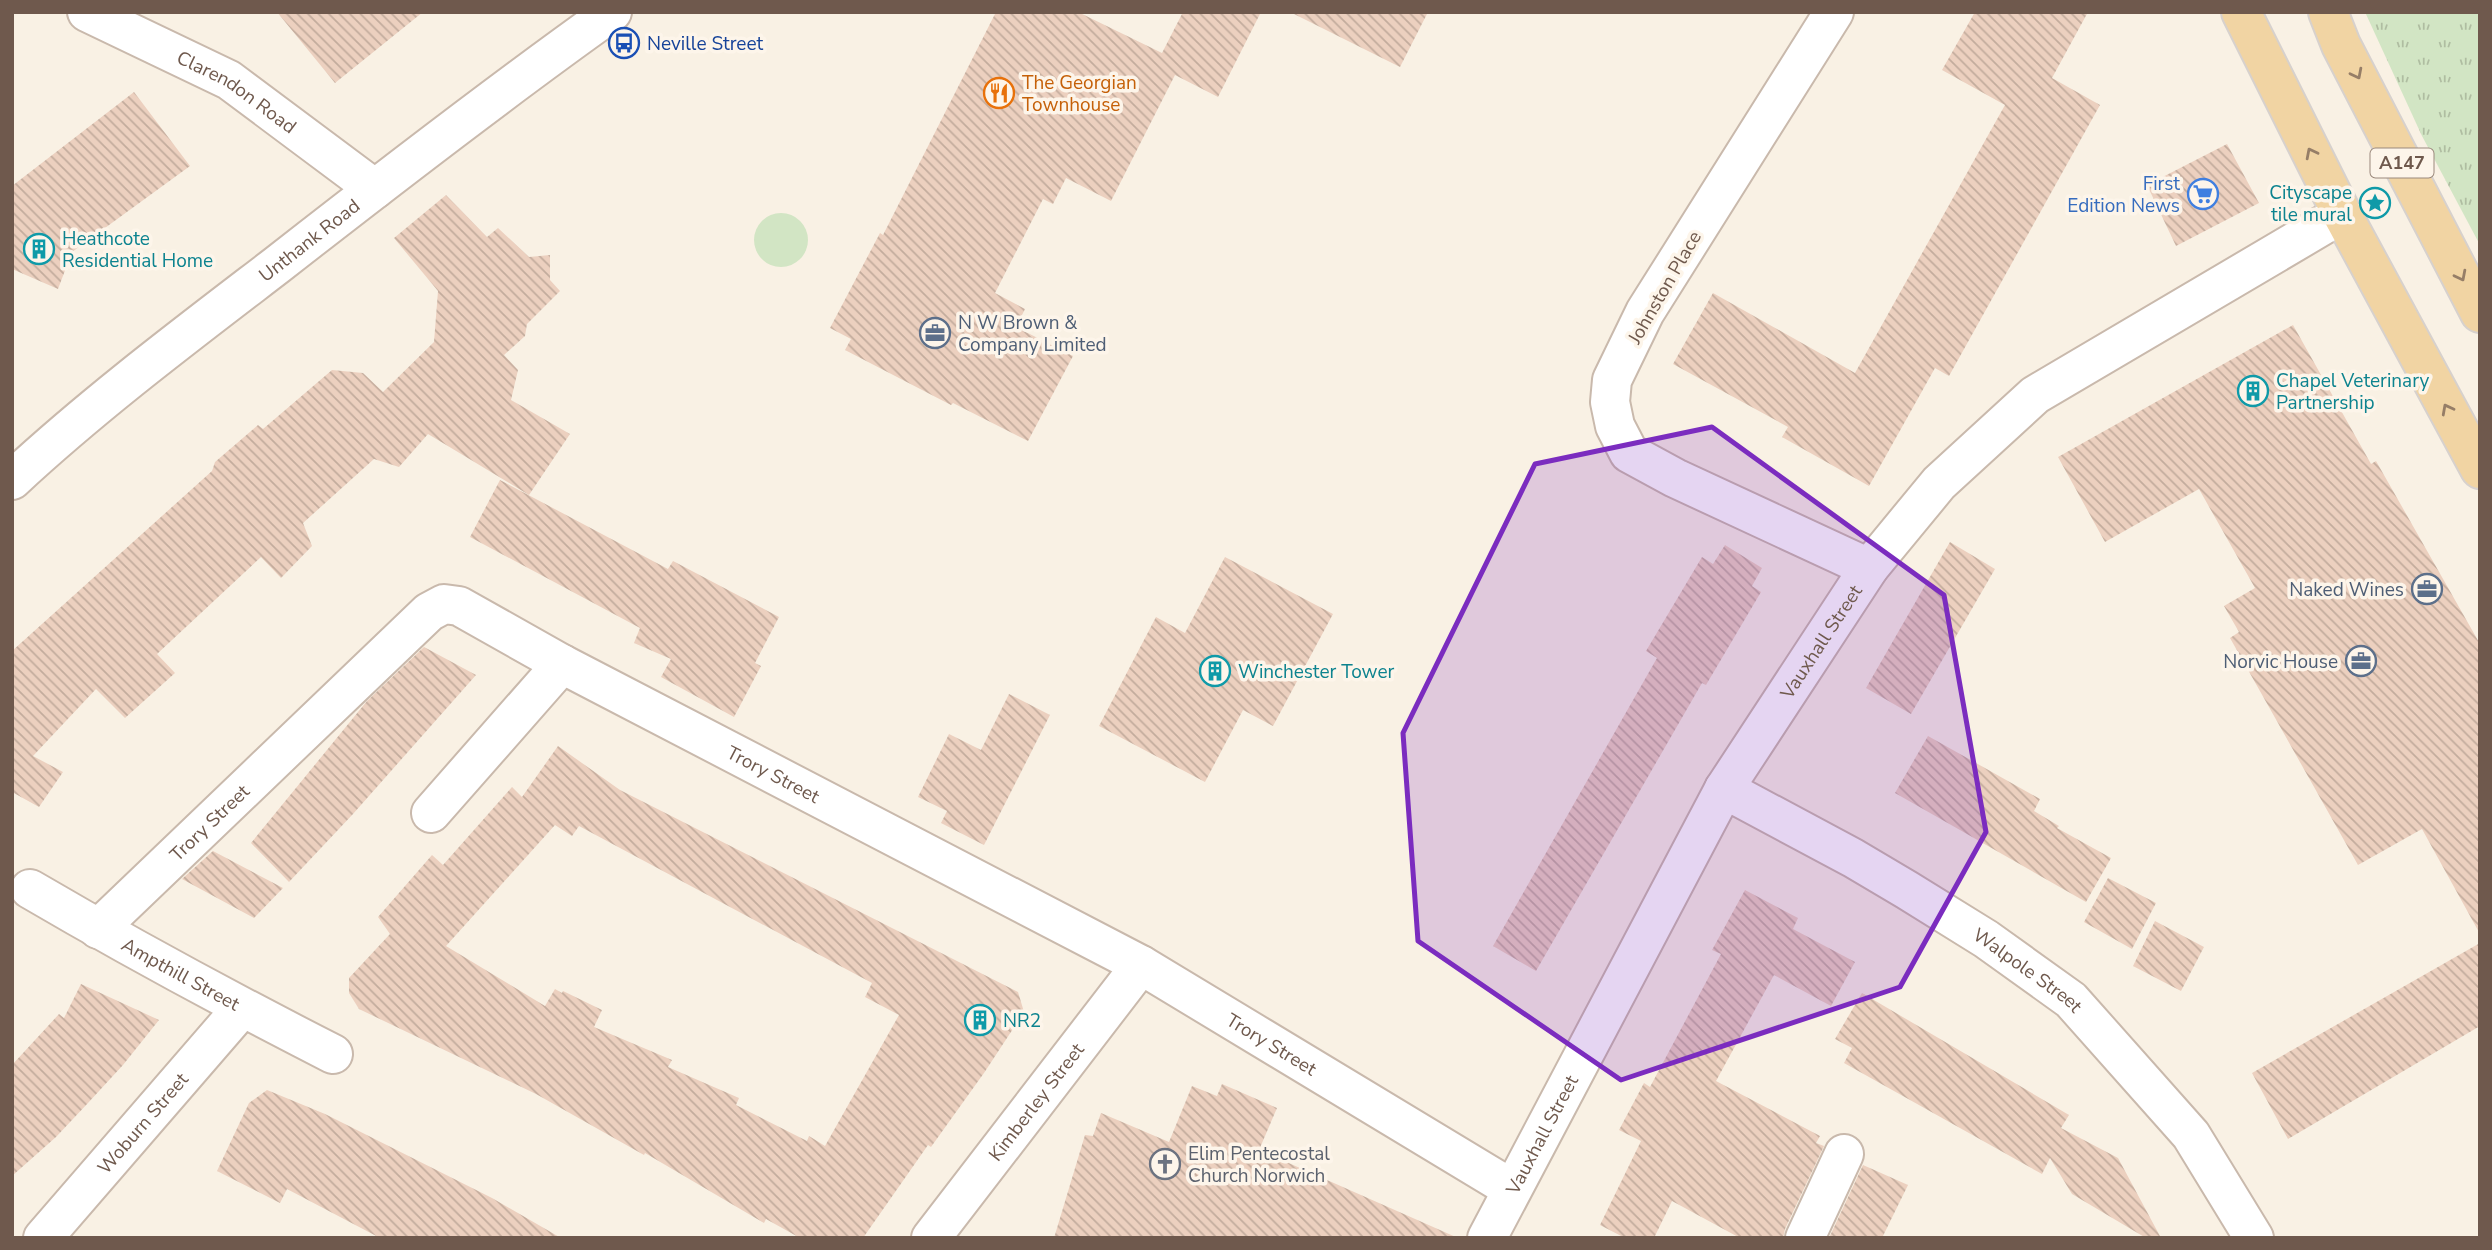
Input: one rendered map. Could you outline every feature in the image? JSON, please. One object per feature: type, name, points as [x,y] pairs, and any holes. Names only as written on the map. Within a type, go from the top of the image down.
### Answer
[{"type":"main road","points":[[2241,12],[2342,214],[2480,469]]},
{"type":"main road","name":"A147","points":[[2328,12],[2341,45],[2480,313]]},
{"type":"street","name":"Clarendon Road","points":[[87,12],[229,80],[375,189]]},
{"type":"street","name":"Unthank Road","points":[[15,473],[146,366],[375,189],[612,12]]},
{"type":"street","name":"Johnston Place","points":[[1834,12],[1644,312],[1612,380],[1610,402],[1615,426],[1629,453],[1675,478],[1869,568]]},
{"type":"street","name":"Vauxhall Street","points":[[1500,1234],[1512,1189],[1724,789],[1869,568],[1939,483],[2035,395],[2342,214]]},
{"type":"street","name":"Trory Street","points":[[98,929],[429,612],[444,604],[459,606],[562,664],[1141,965],[1512,1189]]},
{"type":"street","points":[[431,813],[562,664]]},
{"type":"street","name":"Walpole Street","points":[[1724,789],[1853,858],[1906,890],[1986,939],[2071,1000],[2191,1135],[2254,1238]]},
{"type":"street","name":"Ampthill Street","points":[[30,889],[98,929],[333,1054]]},
{"type":"street","name":"Kimberley Street","points":[[931,1238],[1141,965]]},
{"type":"street","name":"Woburn Street","points":[[43,1238],[242,1007]]},
{"type":"street","points":[[1805,1238],[1844,1154]]},
{"type":"highlighted area","points":[[1712,427],[1944,595],[1986,832],[1900,987],[1621,1080],[1418,941],[1403,733],[1535,464]]},
{"type":"green space","points":[[2365,12],[2480,12],[2480,245],[2422,136]]},
{"type":"green space","points":[[781,213],[800,221],[808,240],[800,259],[781,267],[762,259],[754,240],[762,221]]},
{"type":"building","points":[[277,12],[423,12],[335,83]]},
{"type":"building","points":[[996,12],[1078,12],[1162,53],[1183,12],[1261,12],[1218,97],[1175,75],[1111,201],[1066,178],[1053,204],[1043,199],[995,293],[1025,309],[1016,327],[1073,356],[1028,441],[845,350],[851,339],[830,328],[880,233],[883,235]]},
{"type":"building","points":[[1290,12],[1428,12],[1400,67]]},
{"type":"building","points":[[1975,12],[2088,12],[2052,78],[2100,105],[1949,376],[1935,368],[1869,486],[1782,437],[1788,427],[1673,364],[1713,293],[1855,373],[2005,105],[1942,70]]},
{"type":"building","points":[[134,92],[190,166],[72,252],[58,289],[12,269],[12,186]]},
{"type":"building","name":"First Edition News","points":[[2227,144],[2259,203],[2176,246],[2147,185]]},
{"type":"building","points":[[446,195],[487,237],[498,228],[529,257],[550,255],[550,280],[560,291],[527,324],[525,336],[504,355],[518,370],[511,400],[570,434],[529,495],[428,434],[399,467],[374,459],[303,523],[312,546],[281,578],[261,557],[157,654],[175,673],[125,718],[96,689],[33,756],[63,772],[39,807],[12,792],[12,651],[212,471],[215,462],[258,425],[263,429],[332,370],[363,373],[383,392],[434,342],[438,291],[394,238]]},
{"type":"building","points":[[2293,325],[2371,464],[2376,461],[2480,644],[2480,934],[2422,829],[2358,865],[2230,638],[2239,632],[2224,606],[2255,588],[2199,489],[2105,542],[2058,457]]},
{"type":"building","points":[[500,480],[668,569],[673,561],[779,617],[755,663],[761,666],[734,717],[661,677],[671,659],[634,643],[640,628],[470,537]]},
{"type":"building","points":[[1950,542],[1995,569],[1911,714],[1866,688]]},
{"type":"building","points":[[1725,545],[1762,568],[1752,586],[1761,592],[1706,685],[1702,683],[1536,971],[1493,946],[1657,658],[1646,651],[1702,557],[1713,564]]},
{"type":"building","name":"Winchester Tower","points":[[1225,557],[1333,614],[1273,726],[1243,710],[1205,782],[1099,726],[1156,617],[1185,633]]},
{"type":"building","points":[[424,647],[476,675],[289,882],[251,843],[367,701]]},
{"type":"building","points":[[1009,694],[1050,715],[984,845],[941,823],[947,811],[918,797],[949,734],[981,750]]},
{"type":"building","points":[[1928,736],[2040,799],[2034,811],[2059,826],[2057,828],[2111,858],[2086,902],[1895,793]]},
{"type":"building","points":[[558,746],[620,790],[1018,992],[1024,1012],[984,1073],[931,1147],[928,1145],[863,1238],[800,1238],[766,1219],[764,1223],[645,1153],[644,1155],[536,1094],[359,1009],[349,993],[349,978],[390,934],[378,917],[432,855],[443,865],[512,787],[522,797]],"holes":[[[555,825],[572,836],[579,826],[872,983],[865,997],[899,1015],[825,1146],[809,1136],[807,1141],[736,1105],[739,1098],[668,1067],[672,1060],[594,1027],[602,1010],[555,989],[545,1006],[446,946]]]},
{"type":"building","points":[[213,851],[283,888],[254,918],[182,879]]},
{"type":"building","points":[[2108,878],[2156,903],[2132,949],[2084,922]]},
{"type":"building","points":[[1745,890],[1798,918],[1793,929],[1855,962],[1831,1006],[1774,975],[1716,1081],[1820,1136],[1816,1143],[1824,1146],[1783,1238],[1740,1238],[1672,1201],[1654,1238],[1625,1238],[1600,1225],[1641,1141],[1619,1130],[1644,1083],[1650,1087],[1721,954],[1712,950]]},
{"type":"building","points":[[2155,921],[2204,947],[2181,991],[2133,966]]},
{"type":"building","points":[[2480,943],[2480,1026],[2288,1139],[2252,1073]]},
{"type":"building","points":[[81,984],[159,1020],[123,1065],[56,1137],[12,1176],[12,1065],[59,1014],[64,1018]]},
{"type":"building","points":[[1862,993],[2069,1115],[2061,1128],[2118,1158],[2161,1238],[2146,1238],[2072,1194],[2050,1158],[2042,1174],[1844,1063],[1852,1048],[1835,1039]]},
{"type":"building","name":"Elim Pentecostal Church Norwich","points":[[1222,1084],[1277,1108],[1259,1150],[1458,1238],[1054,1238],[1085,1135],[1093,1136],[1101,1113],[1169,1142],[1192,1086],[1217,1096]]},
{"type":"building","points":[[267,1090],[325,1114],[492,1198],[561,1238],[380,1238],[287,1189],[280,1203],[217,1171],[249,1103]]},
{"type":"building","points":[[1863,1165],[1908,1185],[1882,1238],[1829,1238]]},
{"type":"place","name":"Neville Street","points":[[624,43]]},
{"type":"place","name":"The Georgian Townhouse","points":[[999,93]]},
{"type":"place","name":"First Edition News","points":[[2203,194]]},
{"type":"place","name":"Cityscape tile mural","points":[[2375,203]]},
{"type":"place","name":"Heathcote Residential Home","points":[[39,249]]},
{"type":"place","name":"N W Brown & Company Limited","points":[[935,333]]},
{"type":"place","name":"Chapel Veterinary Partnership","points":[[2253,391]]},
{"type":"place","name":"Naked Wines","points":[[2427,589]]},
{"type":"place","name":"Norvic House","points":[[2361,661]]},
{"type":"place","name":"Winchester Tower","points":[[1215,671]]},
{"type":"place","name":"NR2","points":[[980,1020]]},
{"type":"place","name":"Elim Pentecostal Church Norwich","points":[[1165,1164]]}]
